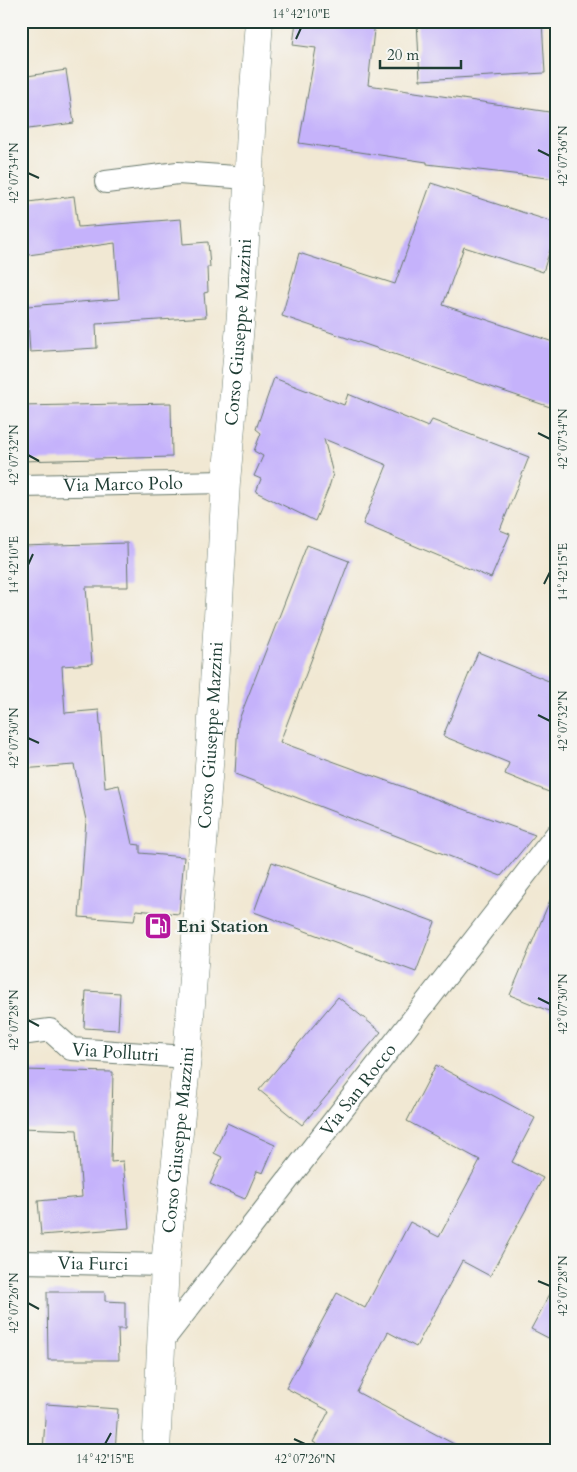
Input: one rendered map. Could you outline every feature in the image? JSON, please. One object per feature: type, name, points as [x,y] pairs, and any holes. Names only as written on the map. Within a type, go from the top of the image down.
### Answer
[{"type":"main road","name":"Corso Giuseppe Mazzini","points":[[156,1451],[165,1265],[187,1057],[210,752],[226,482],[241,314],[259,21]]},
{"type":"street","points":[[106,182],[178,173],[249,178]]},
{"type":"street","name":"Via Marco Polo","points":[[21,486],[226,482]]},
{"type":"street","name":"Via San Rocco","points":[[161,1343],[556,835]]},
{"type":"street","name":"Via Pollutri","points":[[21,1034],[50,1030],[71,1049],[187,1057]]},
{"type":"street","name":"Via Furci","points":[[21,1262],[165,1265]]},
{"type":"building","points":[[296,21],[375,21],[368,85],[556,113],[556,179],[427,164],[427,162],[299,143],[316,48],[293,45]]},
{"type":"building","points":[[417,21],[542,21],[545,73],[420,80]]},
{"type":"building","points":[[66,70],[74,123],[21,130],[21,77]]},
{"type":"building","points":[[431,183],[556,223],[556,231],[543,272],[464,247],[443,305],[556,343],[556,409],[282,316],[299,253],[395,284]]},
{"type":"building","points":[[74,196],[78,227],[181,219],[183,244],[208,242],[210,267],[207,267],[208,292],[204,293],[206,317],[96,324],[97,348],[30,352],[27,306],[119,299],[115,243],[21,256],[21,203]]},
{"type":"building","points":[[274,378],[344,405],[348,394],[428,427],[432,420],[529,457],[500,530],[510,534],[491,578],[363,524],[387,465],[324,439],[333,474],[315,521],[256,492],[261,479],[254,476],[263,456],[254,451],[261,433],[256,429]]},
{"type":"building","points":[[171,403],[172,457],[21,461],[21,406]]},
{"type":"building","points":[[127,543],[128,587],[86,587],[92,664],[62,666],[65,713],[99,710],[105,788],[119,785],[132,844],[140,845],[140,853],[184,857],[179,914],[136,910],[134,921],[79,917],[86,820],[74,765],[21,769],[21,628],[23,628],[21,546]]},
{"type":"building","points":[[307,545],[349,561],[280,742],[535,835],[501,876],[235,774],[238,722]]},
{"type":"building","points":[[478,652],[556,684],[556,795],[505,774],[509,763],[443,736]]},
{"type":"building","points":[[272,862],[435,922],[416,972],[254,912]]},
{"type":"building","points":[[556,886],[556,1014],[510,995]]},
{"type":"building","points":[[86,991],[120,993],[118,1030],[84,1028]]},
{"type":"building","points":[[338,997],[381,1032],[302,1125],[259,1090]]},
{"type":"building","points":[[436,1065],[535,1118],[512,1162],[543,1178],[490,1276],[462,1261],[416,1347],[388,1332],[357,1392],[467,1451],[329,1451],[313,1442],[329,1411],[286,1388],[337,1293],[365,1308],[410,1222],[439,1237],[480,1160],[407,1121]]},
{"type":"building","points":[[21,1070],[113,1072],[111,1162],[123,1161],[129,1228],[41,1235],[38,1201],[82,1197],[77,1130],[21,1128]]},
{"type":"building","points":[[227,1123],[275,1145],[263,1173],[257,1171],[245,1199],[210,1184],[222,1157],[214,1153]]},
{"type":"building","points":[[556,1283],[556,1342],[531,1329]]},
{"type":"building","points":[[47,1292],[105,1292],[105,1301],[125,1302],[125,1329],[118,1329],[119,1360],[48,1360]]},
{"type":"building","points":[[46,1404],[118,1409],[115,1451],[43,1451]]},
{"type":"place","name":"Eni Station","points":[[158,926]]}]
